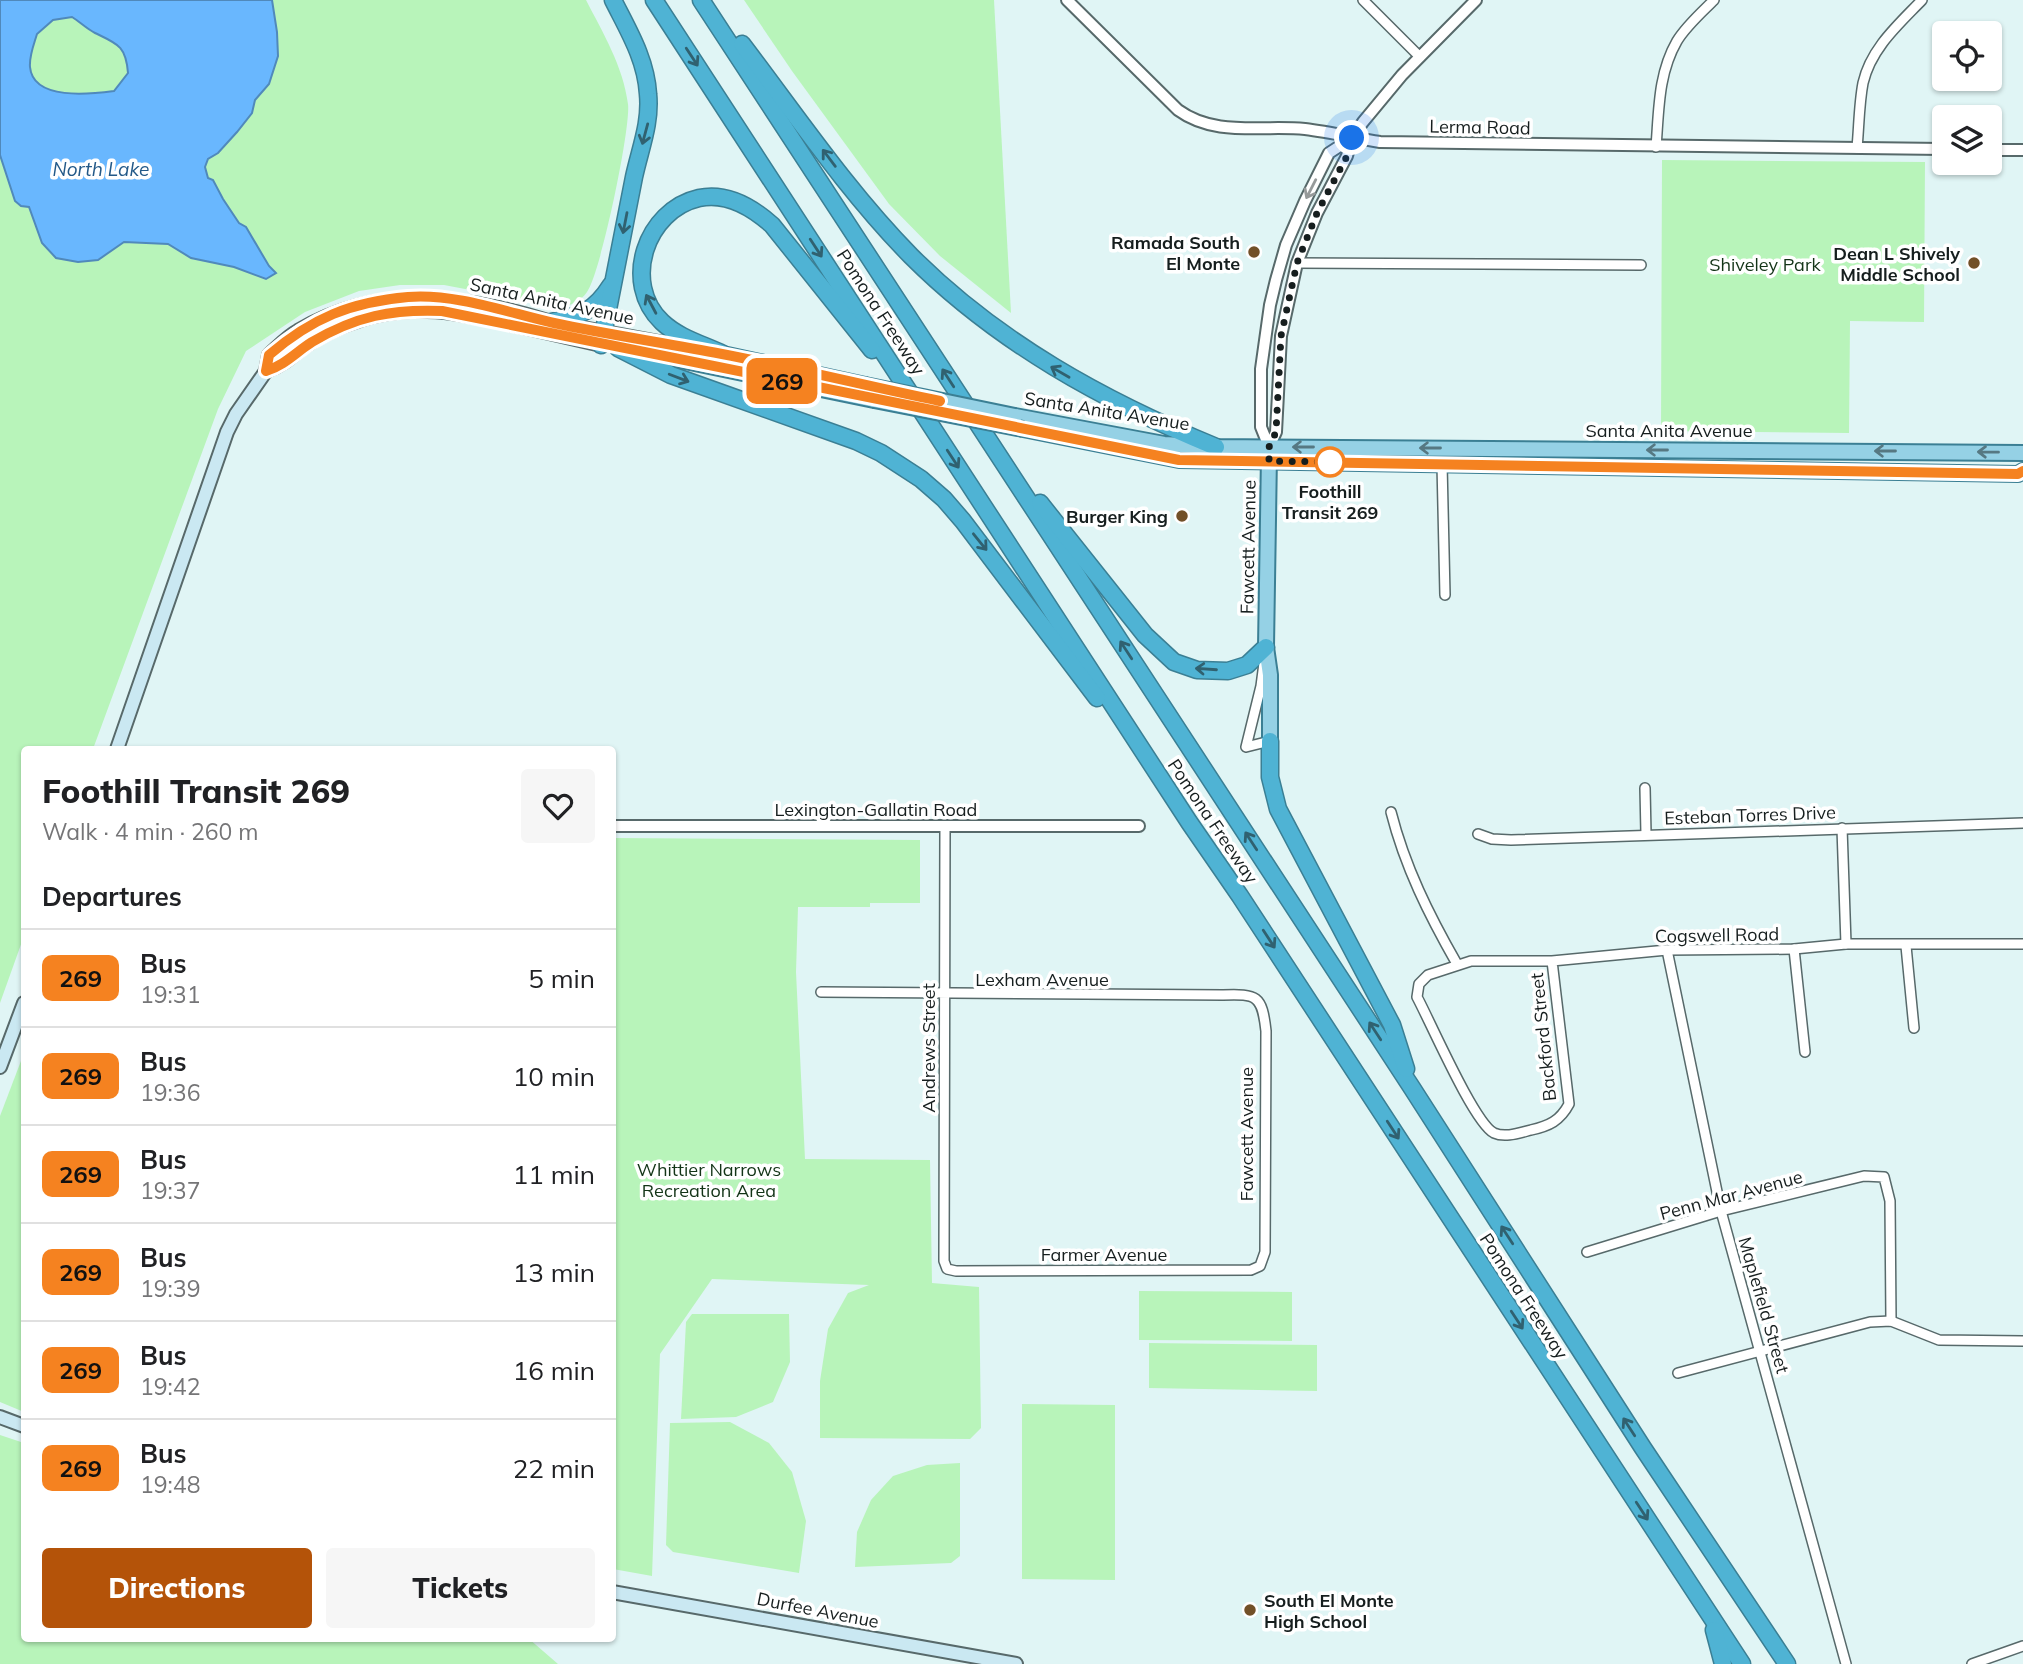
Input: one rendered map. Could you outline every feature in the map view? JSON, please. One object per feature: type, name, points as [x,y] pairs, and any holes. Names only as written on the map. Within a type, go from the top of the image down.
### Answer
[{"type":"highway","points":[[612,0],[638,48],[649,108],[614,280],[608,341],[671,375],[856,441],[901,464],[921,479],[944,499],[991,556],[1189,822]]},
{"type":"highway","name":"Pomona Freeway","points":[[654,0],[1742,1664]]},
{"type":"highway","name":"Pomona Freeway","points":[[701,0],[1412,1088],[1643,1448],[1787,1664]]},
{"type":"highway","points":[[709,0],[849,185],[921,266],[1003,335],[1055,369],[1166,427],[1216,447]]},
{"type":"highway","points":[[723,354],[675,333],[659,319],[650,306],[642,282],[640,268],[649,237],[663,219],[680,206],[700,198],[736,201],[756,211],[772,225],[931,425]]},
{"type":"highway","points":[[551,322],[588,311],[603,298],[614,280]]},
{"type":"highway","points":[[978,424],[1145,635],[1174,662],[1197,670],[1228,671],[1247,665],[1266,647]]},
{"type":"highway","points":[[1270,741],[1270,777],[1278,809],[1392,1025],[1412,1088]]},
{"type":"highway","points":[[1735,1585],[1797,1664]]},
{"type":"highway","points":[[1711,1617],[1723,1664]]},
{"type":"main road","name":"Santa Anita Avenue","points":[[118,746],[220,451],[236,414],[266,371],[269,355],[295,332],[324,317],[380,301],[411,297],[444,298],[530,315],[608,341],[723,354],[1179,460],[1269,454],[1604,449],[2023,453]]},
{"type":"main road","name":"Santa Anita Avenue","points":[[266,371],[280,366],[304,347],[333,330],[388,312],[442,311],[608,341],[874,400],[1164,444],[1269,454],[1442,464],[2018,474],[2023,471]]},
{"type":"main road","points":[[1603,467],[1604,449]]},
{"type":"main road","name":"Fawcett Avenue","points":[[1269,454],[1266,647],[1270,675],[1270,741]]},
{"type":"main road","points":[[0,1067],[21,1011]]},
{"type":"main road","points":[[0,1417],[21,1425]]},
{"type":"main road","name":"Durfee Avenue","points":[[616,1593],[1016,1664]]},
{"type":"street","name":"Lerma Road","points":[[1067,0],[1178,110],[1192,120],[1208,126],[1305,129],[1380,142],[1932,149]]},
{"type":"street","points":[[1363,0],[1420,58]]},
{"type":"street","points":[[1269,454],[1261,427],[1261,369],[1270,305],[1286,245],[1305,201],[1329,153],[1352,138],[1402,75],[1476,0]]},
{"type":"street","points":[[1656,147],[1660,88],[1666,65],[1678,39],[1714,0]]},
{"type":"street","points":[[1857,148],[1863,84],[1868,68],[1891,32],[1922,0]]},
{"type":"street","points":[[1269,454],[1276,432],[1281,336],[1297,263],[1317,213],[1347,156],[1352,138]]},
{"type":"street","points":[[2002,150],[2023,150]]},
{"type":"street","points":[[1297,263],[1641,265]]},
{"type":"street","points":[[1261,400],[1277,402]]},
{"type":"street","points":[[1442,464],[1445,595]]},
{"type":"street","name":"Fawcett Avenue","points":[[1266,647],[1261,685],[1246,747],[1270,741]]},
{"type":"street","points":[[1645,788],[1646,834]]},
{"type":"street","points":[[1391,812],[1413,881],[1457,964]]},
{"type":"street","name":"Esteban Torres Drive","points":[[1478,834],[1492,839],[1511,840],[2023,822]]},
{"type":"street","name":"Lexington-Gallatin Road","points":[[616,826],[1139,826]]},
{"type":"street","name":"Andrews Street","points":[[945,826],[944,1261],[947,1269]]},
{"type":"street","points":[[1842,828],[1846,944]]},
{"type":"street","name":"Cogswell Road","points":[[1419,985],[1428,975],[1471,961],[1552,961],[1667,950],[1794,949],[1846,944],[2023,944]]},
{"type":"street","points":[[1906,946],[1914,1028]]},
{"type":"street","points":[[1794,949],[1805,1052]]},
{"type":"street","name":"Maplefield Street","points":[[1667,950],[1721,1211],[1846,1664]]},
{"type":"street","name":"Backford Street","points":[[1419,985],[1417,997],[1471,1103],[1491,1132],[1505,1135],[1543,1128],[1556,1122],[1569,1104],[1552,961]]},
{"type":"street","name":"Lexham Avenue","points":[[821,992],[1249,994],[1259,1003]]},
{"type":"street","name":"Fawcett Avenue","points":[[1259,1003],[1264,1013],[1266,1041],[1265,1252],[1260,1266]]},
{"type":"street","name":"Penn Mar Avenue","points":[[1587,1252],[1721,1211],[1864,1176],[1884,1177],[1890,1201],[1891,1321]]},
{"type":"street","name":"Farmer Avenue","points":[[947,1269],[1251,1270],[1260,1266]]},
{"type":"street","points":[[1678,1373],[1831,1330],[1870,1322],[1891,1321],[1939,1340],[2023,1341]]},
{"type":"street","points":[[1972,1664],[2023,1646]]},
{"type":"green space","points":[[0,0],[586,0],[617,63],[628,104],[625,141],[607,230],[587,292],[571,304],[560,307],[444,285],[400,285],[359,291],[305,312],[246,351],[218,409],[94,746],[21,746],[21,944],[0,1003]]},
{"type":"green space","points":[[744,0],[994,0],[1011,313],[940,256],[889,204]]},
{"type":"green space","name":"Shiveley Park","points":[[1662,160],[1925,162],[1924,322],[1850,321],[1849,433],[1661,431]]},
{"type":"green space","name":"Whittier Narrows Recreation Area","points":[[616,838],[920,840],[920,903],[870,903],[870,907],[798,907],[796,972],[805,1159],[930,1160],[932,1283],[979,1287],[981,1428],[970,1439],[820,1438],[820,1381],[828,1329],[848,1293],[869,1285],[712,1279],[660,1354],[652,1576],[616,1570]]},
{"type":"green space","points":[[21,1061],[21,1411],[0,1402],[0,1116]]},
{"type":"green space","points":[[1139,1291],[1292,1292],[1292,1341],[1139,1340]]},
{"type":"green space","points":[[692,1314],[789,1314],[790,1362],[773,1402],[736,1417],[681,1419],[686,1322]]},
{"type":"green space","points":[[1149,1343],[1317,1345],[1317,1391],[1149,1388]]},
{"type":"green space","points":[[1022,1404],[1115,1405],[1115,1580],[1022,1579]]},
{"type":"green space","points":[[730,1422],[769,1443],[792,1472],[806,1521],[799,1573],[673,1552],[666,1545],[670,1423]]},
{"type":"green space","points":[[0,1435],[21,1442],[21,1642],[533,1642],[558,1664],[0,1664]]},
{"type":"green space","points":[[960,1463],[960,1556],[951,1563],[855,1567],[857,1532],[871,1500],[893,1476],[927,1465]]},
{"type":"water","name":"North Lake","points":[[0,0],[272,0],[278,56],[269,84],[255,100],[252,113],[218,153],[208,159],[205,167],[208,178],[213,180],[239,223],[246,227],[276,273],[266,279],[234,267],[191,258],[168,244],[124,242],[98,260],[78,262],[56,258],[42,243],[29,207],[21,206],[15,201],[0,155]],"holes":[[[72,17],[115,43],[123,51],[128,73],[114,91],[64,93],[41,86],[34,78],[30,63],[37,34],[53,20]]]},
{"type":"bus line","name":"269","points":[[940,401],[444,298],[411,297],[380,301],[324,317],[295,332],[269,355],[266,371],[280,366],[304,347],[333,330],[360,319],[388,312],[442,311],[1179,460],[2018,474],[2023,471]]},
{"type":"place","name":"Ramada South El Monte","points":[[1254,252]]},
{"type":"place","name":"Dean L Shively Middle School","points":[[1974,263]]},
{"type":"place","name":"Foothill Transit 269","points":[[1330,462]]},
{"type":"place","name":"Burger King","points":[[1182,516]]},
{"type":"place","name":"South El Monte High School","points":[[1250,1610]]},
{"type":"route","points":[[1330,462],[1269,461],[1269,447],[1276,432],[1281,336],[1297,263],[1317,213],[1347,156],[1352,138]]}]
